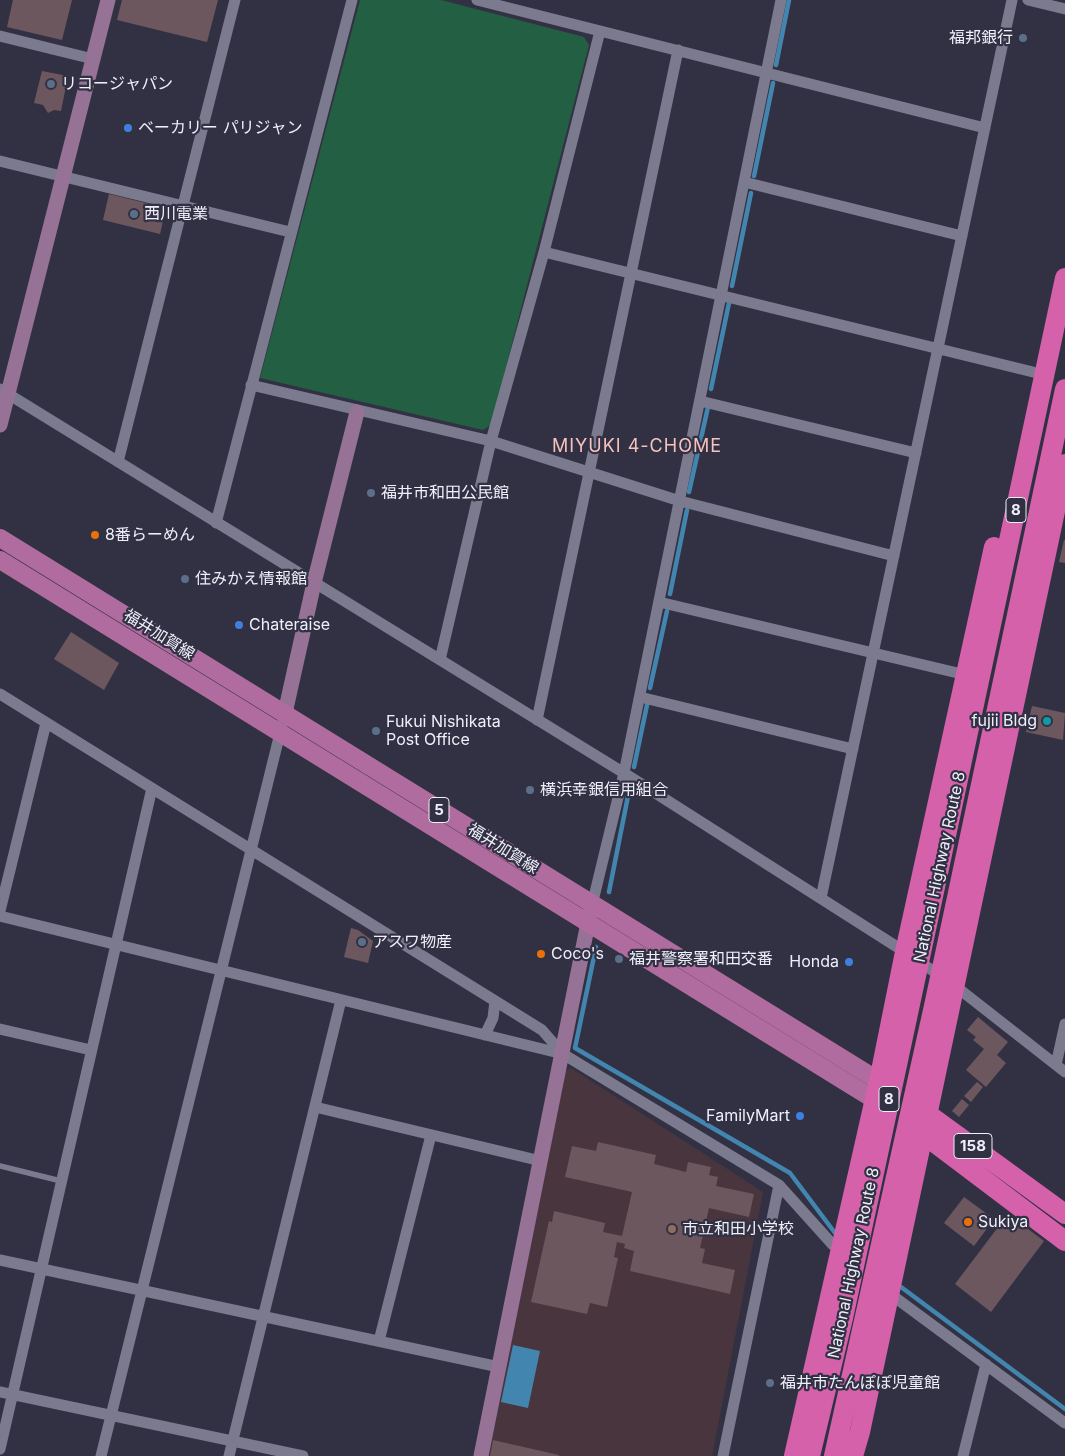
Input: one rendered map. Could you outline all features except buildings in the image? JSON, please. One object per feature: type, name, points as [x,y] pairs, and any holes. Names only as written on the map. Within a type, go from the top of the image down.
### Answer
[{"type":"highway","name":"National Highway Route 8","points":[[810,1456],[843,1318],[1065,278]]},
{"type":"highway","points":[[794,1456],[877,1091],[905,952],[1033,372],[1057,316]]},
{"type":"highway","name":"National Highway Route 8","points":[[834,1456],[989,748],[1065,389]]},
{"type":"highway","points":[[853,1456],[1065,464]]},
{"type":"highway","name":"158","points":[[877,1091],[928,1112],[1065,1214]]},
{"type":"highway","name":"158","points":[[877,1091],[923,1133],[1065,1241]]},
{"type":"main road","name":"福井加賀線","points":[[0,538],[592,905],[877,1091]]},
{"type":"main road","name":"福井加賀線","points":[[0,560],[588,922],[877,1091]]},
{"type":"street","points":[[0,425],[4,392],[63,176],[108,0]]},
{"type":"street","points":[[118,462],[235,0]]},
{"type":"street","points":[[216,523],[290,232],[352,0]]},
{"type":"street","points":[[477,0],[986,128]]},
{"type":"street","points":[[481,1456],[588,922],[624,774],[781,0]]},
{"type":"street","points":[[821,898],[1012,0]]},
{"type":"street","points":[[1028,0],[1065,9]]},
{"type":"street","points":[[440,660],[491,442],[544,252],[600,31]]},
{"type":"street","points":[[0,36],[93,59]]},
{"type":"street","points":[[537,720],[678,50]]},
{"type":"street","points":[[0,160],[290,232]]},
{"type":"street","points":[[744,182],[962,236]]},
{"type":"street","points":[[544,252],[1033,372]]},
{"type":"street","points":[[251,385],[357,412],[491,442],[680,501],[894,556]]},
{"type":"street","points":[[4,392],[537,720],[821,898],[954,985],[1061,1068]]},
{"type":"street","points":[[700,400],[916,453]]},
{"type":"street","points":[[101,1456],[252,848],[314,584],[357,412]]},
{"type":"street","points":[[659,602],[966,675]]},
{"type":"street","points":[[0,694],[252,848],[542,1030],[563,1054]]},
{"type":"street","points":[[640,697],[853,748]]},
{"type":"street","points":[[0,911],[46,723]]},
{"type":"street","points":[[0,1448],[6,1393],[40,1269],[152,788]]},
{"type":"street","points":[[0,916],[563,1054],[779,1185],[834,1245],[841,1248]]},
{"type":"street","points":[[229,1456],[341,1000]]},
{"type":"street","points":[[485,1035],[492,1018],[495,1001]]},
{"type":"street","points":[[1061,1068],[1065,1025]]},
{"type":"street","points":[[0,1029],[91,1050]]},
{"type":"street","points":[[315,1107],[541,1161]]},
{"type":"street","points":[[379,1341],[431,1135]]},
{"type":"street","points":[[723,1456],[779,1185]]},
{"type":"street","points":[[0,1260],[499,1367]]},
{"type":"street","points":[[889,1292],[1065,1423]]},
{"type":"street","points":[[963,1456],[986,1364]]},
{"type":"street","points":[[6,1393],[303,1456]]},
{"type":"lane","points":[[0,1166],[61,1181]]},
{"type":"shaded area","points":[[571,1068],[763,1192],[712,1456],[489,1456],[565,1071]]},
{"type":"green space","points":[[360,0],[441,0],[584,37],[589,45],[491,425],[483,430],[260,378]]},
{"type":"water","points":[[513,1345],[540,1351],[528,1408],[501,1402]]},
{"type":"waterway","points":[[776,65],[789,0]]},
{"type":"waterway","points":[[754,176],[773,83]]},
{"type":"waterway","points":[[732,286],[751,193]]},
{"type":"waterway","points":[[711,389],[729,303]]},
{"type":"waterway","points":[[689,492],[708,407]]},
{"type":"waterway","points":[[670,594],[687,510]]},
{"type":"waterway","points":[[650,688],[667,611]]},
{"type":"waterway","points":[[634,767],[647,705]]},
{"type":"waterway","points":[[609,892],[629,791]]},
{"type":"waterway","points":[[596,947],[575,1048],[790,1173],[835,1233]]},
{"type":"waterway","points":[[901,1287],[1065,1409]]},
{"type":"place","name":"福邦銀行","points":[[1023,38]]},
{"type":"place","name":"リコージャパン","points":[[51,84]]},
{"type":"place","name":"ベーカリー パリジャン","points":[[128,128]]},
{"type":"place","name":"西川電業","points":[[134,214]]},
{"type":"place","name":"福井市和田公民館","points":[[371,493]]},
{"type":"place","name":"8番らーめん","points":[[95,535]]},
{"type":"place","name":"住みかえ情報館","points":[[185,579]]},
{"type":"place","name":"Chateraise","points":[[239,625]]},
{"type":"place","name":"fujii Bldg","points":[[1047,721]]},
{"type":"place","name":"Fukui Nishikata Post Office","points":[[376,731]]},
{"type":"place","name":"横浜幸銀信用組合","points":[[530,790]]},
{"type":"place","name":"アスワ物産","points":[[362,942]]},
{"type":"place","name":"Coco's","points":[[541,954]]},
{"type":"place","name":"福井警察署和田交番","points":[[619,959]]},
{"type":"place","name":"Honda","points":[[849,962]]},
{"type":"place","name":"FamilyMart","points":[[800,1116]]},
{"type":"place","name":"Sukiya","points":[[968,1222]]},
{"type":"place","name":"市立和田小学校","points":[[672,1229]]},
{"type":"place","name":"福井市たんぽぽ児童館","points":[[770,1383]]},
{"type":"district","name":"MIYUKI 4-CHOME","points":[[637,447]]}]
